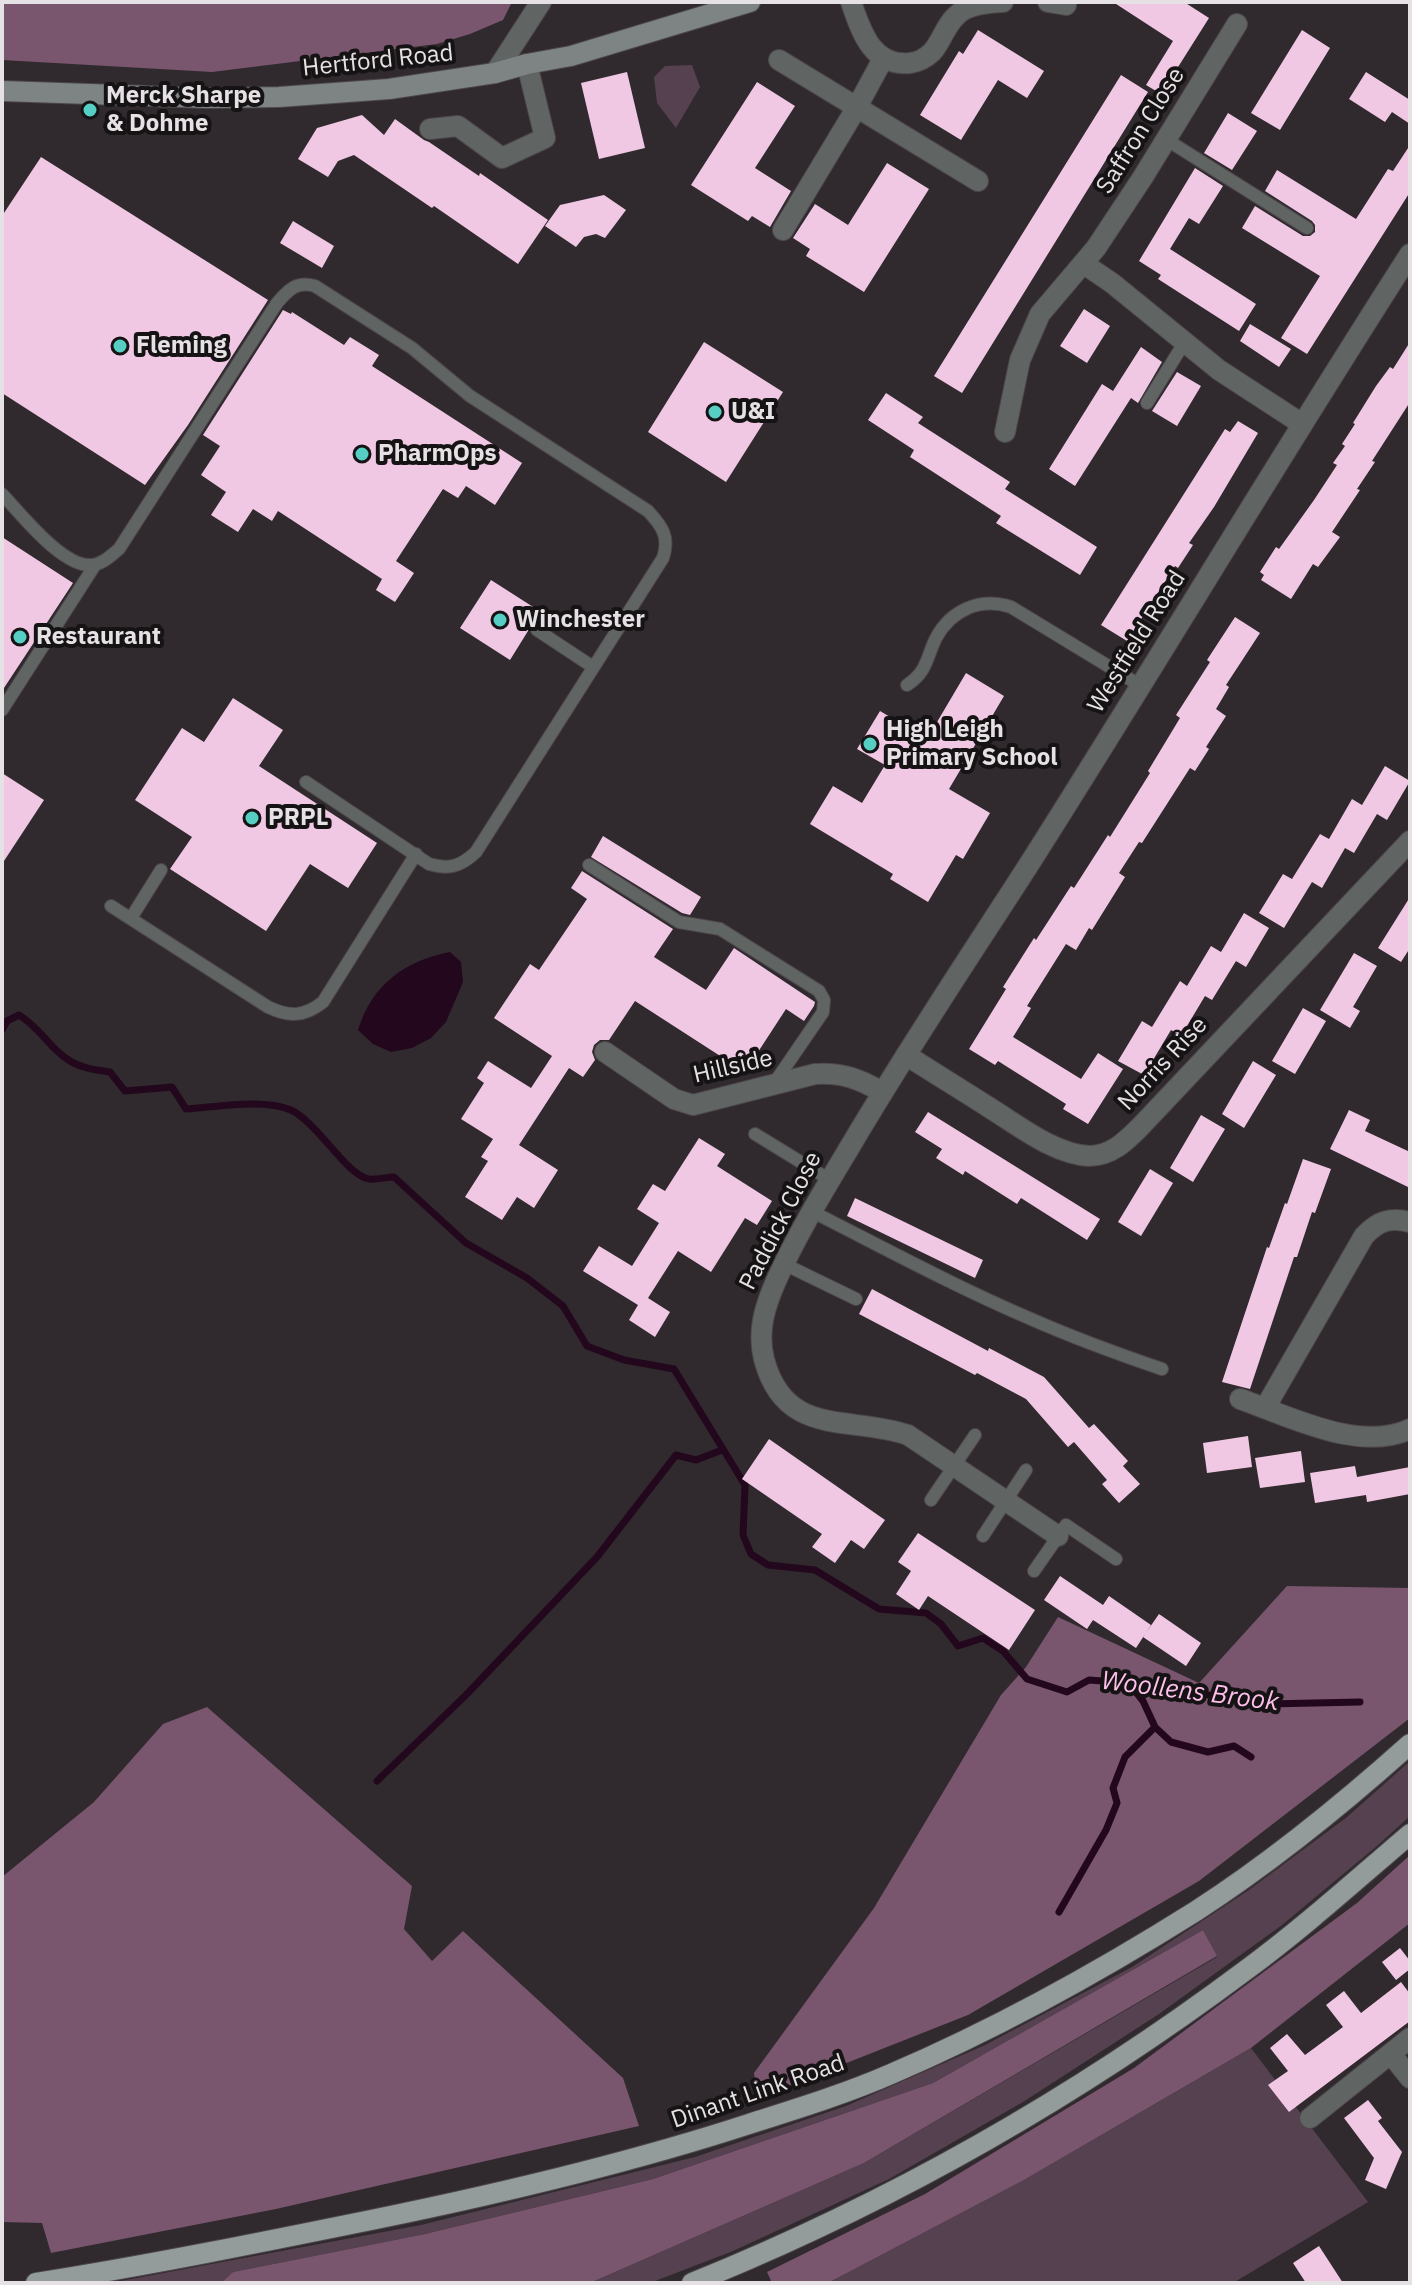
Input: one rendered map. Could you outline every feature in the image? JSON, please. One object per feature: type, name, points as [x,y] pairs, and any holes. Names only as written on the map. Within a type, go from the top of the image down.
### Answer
[{"type":"main road","name":"Hertford Road","points":[[2,91],[207,98],[279,97],[389,89],[495,73],[571,56],[750,2]]},
{"type":"main road","name":"Dinant Link Road","points":[[36,2283],[243,2247],[592,2172],[773,2117],[889,2075],[1050,1996],[1199,1909],[1295,1841],[1410,1744]]},
{"type":"main road","points":[[692,2283],[835,2220],[936,2169],[1054,2101],[1170,2025],[1248,1969],[1410,1834]]},
{"type":"street","points":[[495,73],[541,2]]},
{"type":"street","points":[[851,2],[871,47],[883,59],[898,64],[916,62],[929,55],[956,15],[969,8],[1003,2]]},
{"type":"street","name":"Saffron Close","points":[[1005,432],[1015,379],[1027,340],[1049,302],[1084,264],[1128,201],[1237,24]]},
{"type":"street","points":[[783,230],[883,59]]},
{"type":"street","points":[[779,60],[978,181]]},
{"type":"street","points":[[430,129],[458,126],[502,158],[545,138],[527,64]]},
{"type":"street","name":"Westfield Road","points":[[906,1055],[1410,254]]},
{"type":"street","points":[[1084,264],[1237,383],[1302,424]]},
{"type":"street","name":"Norris Rise","points":[[906,1055],[1047,1142],[1090,1156],[1106,1153],[1121,1145],[1141,1126],[1410,841]]},
{"type":"street","name":"Hillside","points":[[605,1052],[683,1103],[693,1105],[815,1074],[838,1074],[882,1092]]},
{"type":"street","name":"Paddick Close","points":[[906,1055],[811,1211],[784,1264],[763,1315],[760,1334],[764,1361],[776,1387],[800,1411],[841,1425],[894,1430],[908,1435],[1058,1536]]},
{"type":"street","points":[[1265,1408],[1364,1236],[1391,1219],[1410,1222]]},
{"type":"street","points":[[1240,1399],[1349,1435],[1377,1437],[1410,1429]]},
{"type":"street","points":[[1310,2118],[1410,2038]]},
{"type":"street","points":[[1391,2054],[1410,2078]]},
{"type":"lane","points":[[1167,140],[1307,228]]},
{"type":"lane","points":[[2,494],[71,560],[83,565],[95,565],[108,558],[119,549],[277,303],[293,285],[306,283],[412,348],[470,396],[648,511],[656,520],[664,532],[667,545],[663,558],[476,852],[464,862],[442,868],[429,864],[306,782]]},
{"type":"lane","points":[[1147,403],[1184,343]]},
{"type":"lane","points":[[2,710],[95,565]]},
{"type":"lane","points":[[907,685],[925,668],[935,640],[950,619],[976,605],[988,603],[1011,607],[1141,686]]},
{"type":"lane","points":[[537,630],[593,667]]},
{"type":"lane","points":[[111,906],[268,1007],[288,1014],[311,1011],[323,1002],[416,854]]},
{"type":"lane","points":[[589,865],[679,922],[720,929],[819,991],[824,1000],[823,1012],[773,1085]]},
{"type":"lane","points":[[131,918],[161,870]]},
{"type":"lane","points":[[755,1134],[830,1180]]},
{"type":"lane","points":[[811,1211],[963,1289],[1030,1319],[1162,1369]]},
{"type":"lane","points":[[784,1264],[856,1299]]},
{"type":"lane","points":[[931,1500],[975,1435]]},
{"type":"lane","points":[[983,1536],[1026,1470]]},
{"type":"lane","points":[[1034,1571],[1066,1525],[1116,1559]]},
{"type":"shaded area","points":[[2,2],[512,2],[503,20],[437,44],[212,72],[2,60]]},
{"type":"shaded area","points":[[692,65],[700,87],[676,128],[657,103],[654,77],[665,66]]},
{"type":"shaded area","points":[[450,952],[461,962],[463,982],[446,1022],[431,1038],[412,1048],[391,1052],[373,1044],[358,1030],[372,1000],[392,977],[419,962]]},
{"type":"shaded area","points":[[1287,1586],[1410,1588],[1410,1718],[1199,1881],[968,2015],[758,2098],[754,2073],[874,1908],[1001,1695],[1026,1667],[1058,1617],[1199,1683]]},
{"type":"shaded area","points":[[207,1707],[412,1886],[404,1929],[432,1961],[463,1931],[623,2078],[639,2126],[276,2209],[51,2253],[42,2223],[2,2222],[2,1877],[94,1802],[163,1724]]},
{"type":"shaded area","points":[[1410,1761],[1410,1816],[1282,1925],[1159,2014],[1023,2102],[889,2179],[733,2251],[650,2283],[590,2283],[864,2163],[1217,1957],[1203,1930],[933,2083],[653,2179],[425,2234],[233,2272],[221,2283],[110,2283],[421,2225],[695,2157],[846,2106],[985,2045],[1132,1967],[1249,1890],[1347,1817]]},
{"type":"shaded area","points":[[1410,1855],[1410,1923],[1251,2048],[1024,2180],[828,2283],[772,2283],[767,2272],[925,2194],[1134,2068],[1357,1903]]},
{"type":"shaded area","points":[[1203,1930],[1217,1956],[864,2163],[590,2283],[221,2283],[233,2272],[425,2234],[653,2179],[933,2083]]},
{"type":"shaded area","points":[[1251,2048],[1368,2202],[1233,2283],[828,2283],[1024,2180]]},
{"type":"building","points":[[1113,2],[1184,2],[1209,18],[1161,94],[1146,85],[1173,41]]},
{"type":"building","points":[[978,30],[1044,71],[1027,98],[998,80],[961,140],[920,115],[959,51],[963,54]]},
{"type":"building","points":[[1302,30],[1330,48],[1280,130],[1251,113]]},
{"type":"building","points":[[627,72],[645,148],[599,159],[581,83]]},
{"type":"building","points":[[1366,72],[1410,100],[1410,124],[1392,112],[1385,122],[1349,99]]},
{"type":"building","points":[[1121,75],[1148,92],[962,393],[934,376]]},
{"type":"building","points":[[757,82],[795,106],[755,168],[791,191],[770,227],[752,216],[748,221],[691,185]]},
{"type":"building","points":[[1228,113],[1257,131],[1232,170],[1204,153]]},
{"type":"building","points":[[362,115],[384,135],[395,119],[548,220],[518,264],[354,155],[338,161],[328,177],[298,159],[317,128]]},
{"type":"building","points":[[1410,145],[1410,192],[1307,354],[1281,338],[1320,276],[1242,228],[1255,206],[1303,236],[1315,232],[1312,221],[1265,191],[1277,170],[1356,219],[1388,169],[1393,171]]},
{"type":"building","name":"Fleming","points":[[41,157],[268,300],[188,425],[145,485],[2,393],[2,216]]},
{"type":"building","points":[[887,163],[929,189],[864,292],[806,256],[810,249],[793,238],[815,204],[848,225]]},
{"type":"building","points":[[1195,168],[1223,186],[1199,224],[1189,218],[1170,249],[1256,304],[1239,331],[1158,279],[1161,275],[1139,261]]},
{"type":"building","points":[[604,195],[626,210],[605,238],[596,234],[584,237],[576,247],[545,226],[560,205]]},
{"type":"building","points":[[293,221],[334,246],[322,268],[280,243]]},
{"type":"building","points":[[1084,309],[1110,326],[1087,363],[1060,346]]},
{"type":"building","name":"PharmOps","points":[[283,310],[292,312],[344,345],[350,337],[379,355],[372,366],[522,463],[495,505],[466,486],[458,498],[443,489],[396,561],[414,573],[395,602],[376,590],[382,579],[278,511],[272,521],[253,509],[238,532],[211,515],[226,492],[201,475],[220,446],[203,435]]},
{"type":"building","points":[[1250,324],[1291,349],[1279,367],[1240,341]]},
{"type":"building","name":"U&I","points":[[704,342],[783,392],[726,482],[648,432]]},
{"type":"building","points":[[1410,342],[1410,402],[1372,461],[1375,462],[1357,489],[1360,490],[1332,532],[1340,537],[1318,567],[1313,564],[1291,599],[1261,580],[1264,575],[1260,572],[1337,465],[1333,463],[1345,446],[1342,444],[1353,423],[1376,386],[1390,367],[1393,369]]},
{"type":"building","points":[[1141,347],[1162,362],[1138,403],[1131,398],[1075,486],[1049,469],[1102,384],[1113,391]]},
{"type":"building","points":[[1177,372],[1201,386],[1177,426],[1152,411]]},
{"type":"building","points":[[886,393],[923,417],[918,423],[1010,482],[1005,489],[1097,547],[1080,575],[996,523],[1001,516],[910,457],[914,450],[868,420]]},
{"type":"building","points":[[1238,421],[1258,433],[1189,543],[1193,545],[1178,568],[1175,566],[1127,641],[1101,625],[1225,429],[1230,432]]},
{"type":"building","name":"Restaurant","points":[[2,537],[73,583],[2,691]]},
{"type":"building","name":"Winchester","points":[[491,580],[541,612],[529,626],[510,660],[460,628]]},
{"type":"building","points":[[1235,617],[1260,633],[1226,685],[1229,687],[1216,709],[1226,716],[1206,747],[1209,749],[1195,771],[1190,768],[1142,843],[1139,842],[1119,873],[1125,877],[1092,930],[1089,928],[1076,950],[1066,944],[1027,1006],[1031,1008],[1013,1037],[1081,1079],[1098,1053],[1123,1069],[1088,1124],[1063,1109],[1066,1104],[998,1061],[995,1065],[969,1049],[1034,938],[1036,940],[1071,886],[1074,888],[1108,835],[1110,837],[1150,773],[1148,771],[1180,718],[1176,715]]},
{"type":"building","points":[[966,673],[1004,696],[949,789],[990,813],[963,859],[956,855],[928,902],[890,879],[893,874],[810,824],[833,786],[862,803],[885,765],[857,749],[880,711],[927,739]]},
{"type":"building","name":"PRPL","points":[[233,698],[283,730],[259,766],[377,843],[348,888],[310,864],[266,931],[170,869],[192,837],[135,800],[182,728],[204,742]]},
{"type":"building","points":[[1385,766],[1410,781],[1387,820],[1377,814],[1354,853],[1345,848],[1322,888],[1312,882],[1284,928],[1259,913],[1283,874],[1292,879],[1320,834],[1329,839],[1352,799],[1362,805]]},
{"type":"building","points":[[2,773],[44,800],[2,864]]},
{"type":"building","points":[[603,836],[701,897],[690,915],[591,857]]},
{"type":"building","points":[[582,871],[673,929],[654,957],[706,990],[734,948],[815,1002],[804,1021],[786,1009],[745,1072],[635,1001],[609,1040],[600,1040],[594,1045],[592,1052],[595,1060],[583,1077],[569,1068],[519,1145],[558,1170],[534,1208],[517,1197],[502,1220],[465,1197],[488,1161],[481,1157],[493,1139],[461,1119],[484,1083],[477,1078],[488,1061],[531,1088],[552,1056],[494,1018],[530,964],[539,970],[587,899],[571,888]]},
{"type":"building","points":[[1410,897],[1410,948],[1401,962],[1378,948]]},
{"type":"building","points":[[1244,913],[1269,928],[1246,967],[1236,961],[1212,1000],[1205,996],[1181,1036],[1171,1030],[1144,1075],[1118,1061],[1142,1021],[1152,1027],[1180,981],[1187,986],[1211,946],[1221,952]]},
{"type":"building","points":[[1354,953],[1377,966],[1353,1007],[1360,1011],[1350,1028],[1320,1010]]},
{"type":"building","points":[[1303,1008],[1326,1021],[1295,1074],[1272,1061]]},
{"type":"building","points":[[1253,1061],[1276,1075],[1244,1128],[1222,1114]]},
{"type":"building","points":[[1349,1110],[1370,1120],[1365,1131],[1410,1152],[1410,1188],[1330,1149]]},
{"type":"building","points":[[928,1112],[1100,1219],[1087,1240],[1021,1198],[1017,1204],[965,1171],[963,1175],[936,1158],[942,1149],[915,1132]]},
{"type":"building","points":[[1201,1115],[1225,1129],[1193,1182],[1170,1168]]},
{"type":"building","points":[[699,1138],[725,1154],[717,1166],[772,1201],[757,1225],[745,1218],[711,1272],[678,1251],[648,1298],[670,1312],[655,1337],[629,1320],[638,1305],[583,1271],[599,1246],[632,1266],[659,1223],[637,1209],[653,1184],[665,1191]]},
{"type":"building","points":[[1303,1159],[1331,1169],[1297,1257],[1294,1257],[1250,1389],[1222,1382],[1267,1247]]},
{"type":"building","points":[[1150,1169],[1173,1183],[1141,1236],[1118,1222]]},
{"type":"building","points":[[855,1198],[983,1260],[975,1278],[847,1216]]},
{"type":"building","points":[[872,1289],[1044,1377],[1089,1428],[1094,1424],[1128,1461],[1123,1466],[1140,1484],[1119,1503],[1102,1484],[1107,1480],[1074,1442],[1068,1447],[1026,1399],[859,1314]]},
{"type":"building","points":[[1248,1436],[1252,1467],[1207,1473],[1203,1443]]},
{"type":"building","points":[[769,1439],[885,1520],[864,1549],[851,1540],[835,1563],[812,1547],[822,1534],[742,1479]]},
{"type":"building","points":[[1301,1451],[1305,1482],[1260,1488],[1255,1458]]},
{"type":"building","points":[[1355,1466],[1357,1477],[1410,1467],[1410,1494],[1367,1502],[1366,1495],[1315,1503],[1310,1473]]},
{"type":"building","points":[[918,1533],[1035,1610],[1009,1650],[928,1596],[919,1610],[896,1594],[911,1571],[898,1562]]},
{"type":"building","points":[[1060,1576],[1103,1605],[1087,1629],[1044,1600]]},
{"type":"building","points":[[1109,1596],[1151,1625],[1136,1648],[1093,1620]]},
{"type":"building","points":[[1159,1614],[1201,1643],[1186,1666],[1143,1637]]},
{"type":"building","points":[[1400,1948],[1410,1961],[1410,1969],[1396,1980],[1382,1962]]},
{"type":"building","points":[[1401,1982],[1410,1994],[1410,2021],[1289,2112],[1268,2085],[1288,2071],[1270,2048],[1287,2034],[1305,2055],[1343,2027],[1326,2005],[1344,1991],[1361,2013]]},
{"type":"building","points":[[1368,2100],[1382,2118],[1378,2121],[1402,2152],[1386,2189],[1365,2180],[1374,2158],[1344,2118]]},
{"type":"building","points":[[1319,2246],[1343,2283],[1306,2283],[1293,2263]]},
{"type":"waterway","name":"Woollens Brook","points":[[2,1030],[7,1021],[19,1015],[72,1062],[110,1072],[125,1091],[172,1087],[186,1109],[267,1104],[291,1110],[360,1176],[369,1179],[394,1177],[466,1243],[527,1278],[563,1306],[587,1346],[624,1360],[674,1369],[745,1485],[743,1535],[751,1554],[768,1565],[815,1570],[879,1609],[926,1613],[941,1624],[958,1646],[983,1638],[1003,1651],[1027,1679],[1067,1692],[1089,1680],[1268,1704],[1360,1702]]},
{"type":"waterway","points":[[377,1781],[466,1695],[597,1557],[676,1455],[696,1460],[722,1450]]},
{"type":"waterway","points":[[1129,1683],[1143,1701],[1155,1727],[1171,1742],[1208,1752],[1234,1746],[1251,1757]]},
{"type":"waterway","points":[[1059,1912],[1106,1830],[1117,1803],[1113,1788],[1125,1757],[1155,1727]]},
{"type":"place","name":"Merck Sharpe & Dohme","points":[[90,110]]},
{"type":"place","name":"Fleming","points":[[120,346]]},
{"type":"place","name":"U&I","points":[[715,412]]},
{"type":"place","name":"PharmOps","points":[[362,454]]},
{"type":"place","name":"Winchester","points":[[500,620]]},
{"type":"place","name":"Restaurant","points":[[20,637]]},
{"type":"place","name":"High Leigh Primary School","points":[[870,744]]},
{"type":"place","name":"PRPL","points":[[252,818]]}]
